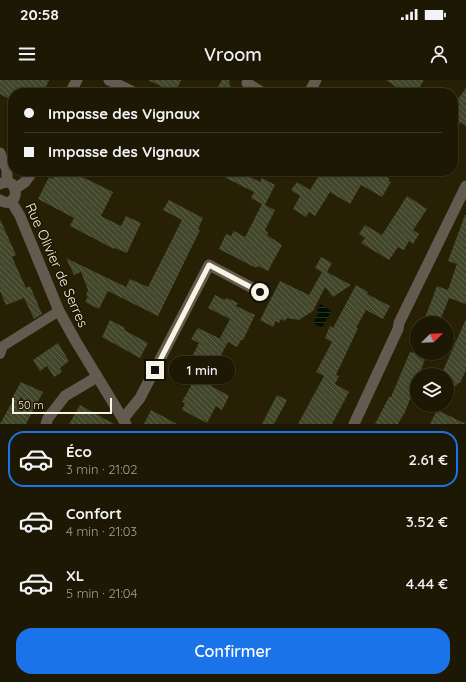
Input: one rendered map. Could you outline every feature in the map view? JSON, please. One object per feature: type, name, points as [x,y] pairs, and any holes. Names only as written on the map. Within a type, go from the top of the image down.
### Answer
[{"type":"street","points":[[109,80],[125,88]]},
{"type":"street","points":[[247,83],[255,88]]},
{"type":"street","points":[[0,153],[7,170],[7,185],[15,198],[7,202],[0,200]]},
{"type":"street","points":[[7,185],[25,182],[29,176]]},
{"type":"street","points":[[354,424],[398,329],[399,323],[466,186]]},
{"type":"street","name":"Rue Olivier de Serres","points":[[11,201],[20,216],[59,311],[97,377],[125,421]]},
{"type":"street","points":[[125,421],[140,398],[209,265],[260,292]]},
{"type":"street","points":[[1,345],[59,311]]},
{"type":"street","points":[[46,424],[48,418],[65,396],[97,377]]},
{"type":"shaded area","points":[[320,304],[331,311],[322,328],[313,323],[319,312],[317,310]]},
{"type":"building","points":[[0,80],[49,80],[45,88],[8,88],[8,98],[0,94]]},
{"type":"building","points":[[148,80],[181,80],[177,88],[165,88]]},
{"type":"building","points":[[222,80],[229,80],[231,88],[217,88]]},
{"type":"building","points":[[386,80],[424,80],[419,88],[398,88]]},
{"type":"building","points":[[466,88],[466,126],[461,122],[458,126],[458,97]]},
{"type":"building","points":[[54,176],[80,176],[113,192],[101,216],[121,226],[126,216],[141,223],[127,253],[115,248],[114,249],[70,226],[74,218],[38,199],[49,177],[52,179]]},
{"type":"building","points":[[222,176],[249,176],[260,182],[262,178],[275,185],[265,205],[275,210],[265,230],[268,233],[267,235],[282,245],[268,271],[258,266],[256,268],[219,249],[226,234],[231,236],[234,231],[245,237],[262,204],[251,198],[254,192]]},
{"type":"building","points":[[319,176],[385,176],[390,179],[388,181],[391,182],[382,197],[361,185],[350,204],[330,192],[315,216],[309,212],[306,217],[293,209],[300,196],[291,190],[297,182],[310,190]]},
{"type":"building","points":[[407,196],[427,209],[413,230],[419,234],[413,244],[409,241],[404,250],[398,247],[389,260],[361,243],[365,238],[359,234],[365,225],[382,235]]},
{"type":"building","points":[[169,200],[203,218],[198,229],[200,230],[158,316],[108,291],[99,309],[85,302],[88,296],[86,295],[88,290],[81,272],[74,275],[66,258],[126,287],[130,279],[148,287],[182,220],[163,210]]},
{"type":"building","points":[[466,215],[466,304],[449,298],[442,316],[426,316],[437,286],[448,290],[457,264],[448,261]]},
{"type":"building","points":[[0,219],[16,255],[12,257],[26,288],[30,286],[42,314],[34,319],[24,298],[6,305],[0,291]]},
{"type":"building","points":[[321,257],[332,263],[327,272],[351,285],[333,297],[325,287],[313,311],[299,320],[287,318],[285,321],[281,319],[279,323],[276,321],[273,327],[260,320],[280,281],[309,295],[322,272],[315,268]]},
{"type":"building","points":[[356,285],[368,292],[367,294],[390,306],[383,319],[366,310],[356,328],[358,328],[336,375],[339,376],[335,384],[349,392],[332,424],[298,424],[324,376],[316,372],[332,342],[325,338],[330,326],[333,328]]},
{"type":"building","points":[[215,295],[225,300],[226,298],[238,303],[236,306],[255,315],[243,340],[241,340],[237,347],[228,342],[213,370],[219,372],[211,386],[229,396],[222,410],[216,406],[207,423],[182,410],[185,403],[182,402],[195,378],[187,374],[189,369],[187,367],[199,343],[191,339],[198,328],[227,342],[220,338],[230,319],[208,308]]},
{"type":"building","points":[[466,319],[466,370],[460,383],[456,386],[454,385],[454,368],[444,368],[448,360],[454,360],[454,346]]},
{"type":"building","points":[[110,320],[125,328],[124,330],[148,343],[140,358],[102,337]]},
{"type":"building","points":[[58,343],[69,361],[60,368],[62,372],[54,377],[47,366],[40,371],[33,360]]},
{"type":"building","points":[[410,352],[410,360],[425,360],[422,368],[410,368],[410,399],[398,424],[375,424],[389,397],[391,397]]},
{"type":"building","points":[[21,382],[43,392],[26,424],[0,424],[14,399],[12,398]]},
{"type":"building","points":[[277,395],[287,400],[274,424],[262,424]]},
{"type":"building","points":[[80,405],[114,424],[69,424]]},
{"type":"building","points":[[151,410],[177,424],[144,424]]},
{"type":"building","points":[[436,412],[441,412],[466,424],[430,424]]},
{"type":"route","points":[[155,370],[209,265],[260,292]]}]
